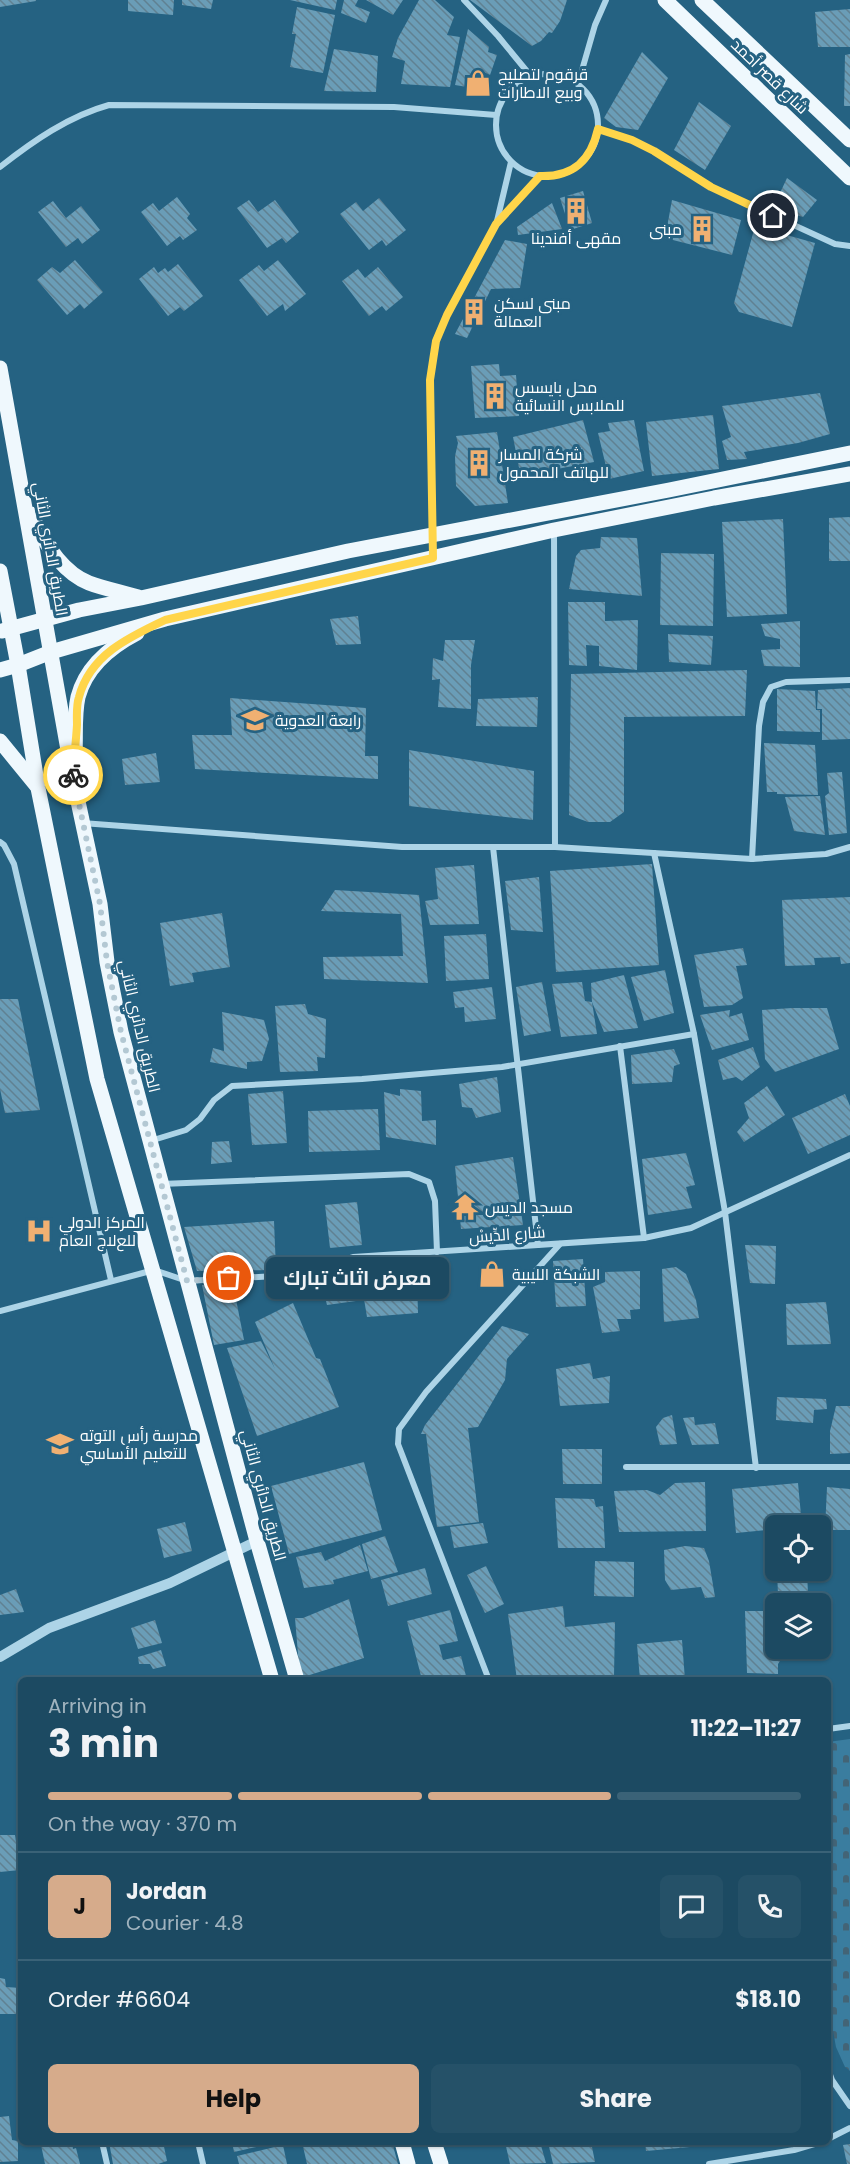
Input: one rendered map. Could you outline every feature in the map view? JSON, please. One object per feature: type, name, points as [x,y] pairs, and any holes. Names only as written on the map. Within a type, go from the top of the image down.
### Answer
[{"type":"main road","name":"شارع قصر أحمد","points":[[665,0],[850,178]]},
{"type":"main road","name":"شارع قصر أحمد","points":[[702,0],[850,140]]},
{"type":"main road","name":"الطريق الدائري الثاني","points":[[0,368],[73,778],[100,904],[107,962],[121,1032],[257,1541],[296,1677]]},
{"type":"main road","points":[[5,630],[45,618],[348,551],[658,493],[850,453]]},
{"type":"main road","points":[[0,670],[51,652],[165,620],[554,530],[850,474]]},
{"type":"main road","points":[[23,495],[35,523],[61,564],[74,576],[90,584],[141,598]]},
{"type":"main road","points":[[0,571],[5,630],[18,665],[38,788],[97,1079],[271,1677]]},
{"type":"main road","points":[[73,778],[78,698],[85,680],[94,665],[104,655],[130,637],[165,620]]},
{"type":"main road","points":[[0,741],[38,788]]},
{"type":"main road","points":[[403,2145],[408,2164]]},
{"type":"main road","points":[[435,2145],[441,2164]]},
{"type":"street","points":[[464,0],[530,75]]},
{"type":"street","points":[[578,84],[606,0]]},
{"type":"street","points":[[545,73],[562,76],[578,84],[590,96],[597,112],[598,129],[594,145],[586,159],[573,170],[557,176],[540,176],[524,171],[511,162],[501,148],[496,132],[496,115],[502,99],[513,86],[530,75],[545,73]]},
{"type":"street","points":[[0,166],[64,122],[90,110],[109,105],[394,107],[496,115]]},
{"type":"street","points":[[598,129],[632,140],[654,151],[711,187],[835,244],[850,246]]},
{"type":"street","points":[[496,224],[511,162]]},
{"type":"street","points":[[433,558],[430,380],[436,341],[447,315],[496,224],[540,176]]},
{"type":"street","points":[[554,530],[555,847]]},
{"type":"street","points":[[752,859],[759,726],[763,702],[771,687],[786,682],[850,680]]},
{"type":"street","points":[[82,822],[402,847],[555,847],[752,859],[826,854],[850,847]]},
{"type":"street","points":[[0,842],[14,864],[111,1280]]},
{"type":"street","points":[[493,848],[538,1245]]},
{"type":"street","points":[[654,853],[694,1034],[725,1212],[756,1468]]},
{"type":"street","points":[[149,1141],[186,1130],[200,1119],[214,1100],[232,1086],[362,1079],[517,1064],[694,1034]]},
{"type":"street","points":[[620,1046],[644,1238]]},
{"type":"street","name":"شارع الدِّيسْ","points":[[154,1270],[187,1281],[293,1275],[353,1257],[644,1238],[691,1228],[850,1155]]},
{"type":"street","points":[[161,1184],[409,1174],[429,1182],[435,1202],[437,1252]]},
{"type":"street","points":[[488,1677],[398,1444],[399,1429],[426,1392],[560,1244]]},
{"type":"street","points":[[0,1311],[154,1270]]},
{"type":"street","points":[[626,1467],[850,1467]]},
{"type":"street","points":[[0,1657],[50,1628],[170,1583],[257,1541]]},
{"type":"street","points":[[831,1729],[850,1726]]},
{"type":"street","points":[[831,2077],[850,2106]]},
{"type":"street","points":[[831,2138],[850,2128]]},
{"type":"street","points":[[103,2145],[107,2164]]},
{"type":"street","points":[[199,2145],[203,2164]]},
{"type":"street","points":[[709,2164],[794,2150],[810,2145]]},
{"type":"green space","points":[[850,1739],[850,2071],[845,2067],[836,2047],[831,2020],[831,1742]]},
{"type":"building","points":[[0,0],[36,0],[36,1],[0,7]]},
{"type":"building","points":[[128,0],[174,0],[173,15],[128,11]]},
{"type":"building","points":[[182,0],[213,0],[211,9],[182,5]]},
{"type":"building","points":[[290,0],[337,0],[335,10]]},
{"type":"building","points":[[344,0],[358,0],[355,6],[370,12],[366,23],[341,13]]},
{"type":"building","points":[[366,0],[403,0],[393,15]]},
{"type":"building","points":[[419,0],[435,0],[454,17],[447,35],[460,37],[450,87],[401,84],[405,61],[392,57],[398,38]]},
{"type":"building","points":[[470,0],[567,0],[560,21],[552,33],[549,32],[541,41],[532,46]]},
{"type":"building","points":[[297,7],[335,15],[323,73],[290,67],[296,34],[292,34]]},
{"type":"building","points":[[850,9],[850,47],[818,47],[815,12]]},
{"type":"building","points":[[468,29],[489,47],[488,52],[497,55],[490,75],[484,72],[467,87],[455,85]]},
{"type":"building","points":[[334,49],[378,56],[376,92],[324,91]]},
{"type":"building","points":[[642,52],[668,78],[638,130],[616,127],[604,118]]},
{"type":"building","points":[[850,54],[850,106],[844,106],[845,55]]},
{"type":"building","points":[[699,102],[731,126],[705,170],[674,150]]},
{"type":"building","points":[[787,178],[817,200],[803,217],[773,208]]},
{"type":"building","name":"مقهى أفندينا","points":[[583,191],[592,223],[570,230],[560,198]]},
{"type":"building","points":[[177,197],[190,214],[187,218],[197,230],[183,240],[180,236],[167,246],[141,212],[153,203],[159,211]]},
{"type":"building","points":[[379,198],[406,230],[386,246],[382,240],[369,250],[340,214],[356,202],[363,211]]},
{"type":"building","points":[[249,200],[258,212],[275,200],[299,232],[286,243],[282,238],[267,248],[237,208]]},
{"type":"building","name":"مبنى","points":[[672,200],[741,220],[732,255],[665,238]]},
{"type":"building","points":[[53,201],[66,218],[81,206],[100,230],[82,244],[78,238],[66,247],[38,212]]},
{"type":"building","points":[[552,203],[562,229],[518,235],[517,227]]},
{"type":"building","points":[[755,226],[815,243],[792,327],[739,312],[734,303]]},
{"type":"building","name":"مبنى لسكن العمالة","points":[[505,240],[527,244],[520,288],[491,289],[467,338],[455,334]]},
{"type":"building","points":[[75,260],[103,292],[84,309],[80,304],[67,315],[37,280],[52,267],[60,273]]},
{"type":"building","points":[[278,260],[306,294],[285,311],[283,304],[267,316],[239,280],[259,265],[264,271]]},
{"type":"building","points":[[178,264],[203,296],[184,311],[180,307],[168,316],[139,279],[154,267],[158,273],[165,268],[168,272]]},
{"type":"building","points":[[378,267],[403,297],[386,311],[382,306],[369,316],[342,281],[358,269],[365,278]]},
{"type":"building","name":"محل بايسس للملابس النسائية","points":[[499,364],[500,376],[516,375],[519,416],[475,418],[471,366]]},
{"type":"building","points":[[820,393],[830,434],[798,443],[744,452],[747,459],[727,460],[722,441],[731,437],[722,406]]},
{"type":"building","points":[[713,415],[719,469],[652,476],[646,422]]},
{"type":"building","points":[[583,420],[594,462],[557,469],[557,478],[546,480],[545,472],[520,473],[513,437]]},
{"type":"building","points":[[634,420],[644,471],[609,479],[598,433],[610,431],[608,423]]},
{"type":"building","name":"شركة المسار للهاتف المحمول","points":[[497,432],[508,503],[475,506],[456,486],[455,456],[458,443],[456,436]]},
{"type":"building","points":[[850,517],[850,561],[829,561],[829,518]]},
{"type":"building","points":[[783,519],[787,614],[727,617],[722,522]]},
{"type":"building","points":[[601,537],[637,538],[642,596],[569,589],[576,556],[581,550],[600,548]]},
{"type":"building","points":[[661,553],[714,554],[713,626],[660,625]]},
{"type":"building","points":[[568,602],[605,602],[605,621],[638,620],[637,670],[599,666],[599,646],[586,645],[587,666],[569,665]]},
{"type":"building","points":[[358,616],[361,644],[336,645],[330,619]]},
{"type":"building","points":[[800,621],[800,667],[764,666],[761,650],[780,649],[780,639],[765,636],[761,624]]},
{"type":"building","points":[[668,634],[713,636],[711,665],[669,662]]},
{"type":"building","points":[[445,640],[475,640],[471,665],[471,709],[438,707],[440,679],[432,680],[433,658],[443,661]]},
{"type":"building","points":[[747,670],[745,716],[624,717],[624,812],[610,822],[588,822],[569,815],[571,674]]},
{"type":"building","points":[[850,688],[850,739],[822,740],[822,709],[817,709],[818,690]]},
{"type":"building","points":[[777,689],[815,691],[816,710],[820,710],[820,732],[777,731]]},
{"type":"building","points":[[538,697],[537,727],[476,726],[478,699]]},
{"type":"building","name":"رابعة العدوية","points":[[230,698],[366,708],[365,756],[378,756],[378,779],[195,769],[192,735],[232,735]]},
{"type":"building","points":[[764,743],[815,745],[818,795],[767,792]]},
{"type":"building","points":[[409,750],[534,771],[533,820],[409,806]]},
{"type":"building","points":[[156,753],[160,782],[125,785],[122,759]]},
{"type":"building","points":[[842,772],[847,833],[829,835],[825,796],[829,793],[827,773]]},
{"type":"building","points":[[820,796],[825,835],[794,831],[785,797]]},
{"type":"building","points":[[652,864],[659,965],[556,972],[550,871]]},
{"type":"building","points":[[474,865],[479,924],[430,925],[425,901],[438,899],[435,868]]},
{"type":"building","points":[[539,877],[543,932],[511,930],[505,881]]},
{"type":"building","points":[[335,890],[419,895],[428,983],[324,979],[323,957],[403,956],[401,914],[321,911]]},
{"type":"building","points":[[850,897],[850,963],[841,964],[840,957],[814,958],[815,965],[785,966],[782,900]]},
{"type":"building","points":[[222,913],[230,967],[192,973],[194,982],[170,986],[160,923]]},
{"type":"building","points":[[486,934],[489,979],[446,981],[444,936]]},
{"type":"building","points":[[743,948],[747,965],[736,966],[743,998],[732,1005],[704,1007],[694,955]]},
{"type":"building","points":[[665,970],[674,1013],[644,1021],[631,977]]},
{"type":"building","points":[[624,975],[638,1028],[604,1032],[592,1002],[591,983]]},
{"type":"building","points":[[542,982],[551,1031],[524,1036],[516,987]]},
{"type":"building","points":[[582,982],[585,1001],[592,1002],[597,1034],[561,1037],[552,984]]},
{"type":"building","points":[[492,987],[496,1019],[465,1022],[464,1007],[455,1008],[453,992]]},
{"type":"building","points":[[0,999],[18,999],[40,1110],[5,1113],[0,1089]]},
{"type":"building","points":[[305,1004],[308,1014],[326,1019],[325,1058],[317,1057],[318,1071],[280,1072],[275,1006]]},
{"type":"building","points":[[827,1008],[839,1049],[775,1072],[765,1059],[762,1010]]},
{"type":"building","points":[[730,1010],[729,1017],[742,1013],[749,1040],[712,1050],[700,1015]]},
{"type":"building","points":[[222,1012],[264,1020],[269,1039],[262,1061],[247,1062],[247,1069],[210,1062],[213,1048],[224,1051]]},
{"type":"building","points":[[753,1047],[760,1067],[742,1081],[736,1077],[723,1080],[718,1060]]},
{"type":"building","points":[[674,1049],[680,1064],[674,1066],[672,1082],[632,1084],[631,1055]]},
{"type":"building","points":[[497,1077],[501,1112],[476,1118],[472,1108],[462,1107],[459,1084]]},
{"type":"building","points":[[767,1086],[785,1115],[744,1142],[737,1132],[749,1118],[744,1103]]},
{"type":"building","points":[[400,1089],[421,1091],[422,1121],[436,1120],[436,1145],[386,1137],[384,1092],[400,1096]]},
{"type":"building","points":[[283,1091],[287,1143],[252,1145],[248,1094]]},
{"type":"building","points":[[845,1094],[850,1106],[850,1135],[808,1154],[792,1118]]},
{"type":"building","points":[[378,1109],[380,1150],[309,1152],[308,1111]]},
{"type":"building","points":[[229,1141],[232,1162],[211,1164],[212,1142]]},
{"type":"building","points":[[686,1153],[695,1185],[686,1187],[692,1208],[648,1215],[642,1159]]},
{"type":"building","points":[[513,1157],[523,1225],[461,1229],[455,1166]]},
{"type":"building","points":[[357,1202],[362,1245],[330,1248],[325,1205]]},
{"type":"building","points":[[274,1221],[276,1270],[197,1271],[184,1227]]},
{"type":"building","points":[[745,1245],[776,1246],[775,1284],[750,1283]]},
{"type":"building","points":[[583,1259],[586,1306],[556,1307],[553,1261]]},
{"type":"building","points":[[676,1267],[686,1274],[696,1300],[699,1318],[664,1322],[662,1269]]},
{"type":"building","points":[[355,1269],[356,1301],[327,1305],[321,1281]]},
{"type":"building","points":[[640,1271],[640,1309],[630,1310],[631,1319],[617,1319],[620,1331],[602,1333],[593,1287],[605,1282],[605,1272]]},
{"type":"building","points":[[232,1279],[244,1340],[214,1345],[202,1285]]},
{"type":"building","points":[[417,1279],[418,1313],[367,1317],[361,1281]]},
{"type":"building","points":[[826,1302],[831,1344],[787,1345],[786,1304]]},
{"type":"building","points":[[293,1303],[316,1358],[320,1359],[339,1407],[257,1436],[227,1348],[261,1341],[275,1369],[255,1322]]},
{"type":"building","points":[[502,1326],[529,1334],[507,1359],[505,1380],[478,1427],[468,1428],[479,1522],[437,1527],[426,1434],[421,1434],[425,1425]]},
{"type":"building","points":[[590,1363],[593,1379],[610,1376],[609,1403],[560,1406],[556,1369]]},
{"type":"building","points":[[777,1397],[826,1399],[827,1409],[814,1410],[813,1423],[776,1420]]},
{"type":"building","points":[[836,1406],[850,1406],[850,1453],[830,1454],[830,1431]]},
{"type":"building","points":[[672,1415],[677,1444],[660,1445],[656,1427],[663,1418]]},
{"type":"building","points":[[694,1417],[695,1425],[715,1423],[719,1444],[692,1445],[683,1418]]},
{"type":"building","points":[[562,1449],[602,1449],[602,1484],[563,1484]]},
{"type":"building","points":[[364,1462],[382,1530],[289,1554],[271,1486]]},
{"type":"building","points":[[705,1482],[706,1531],[619,1532],[614,1491],[647,1490],[660,1495],[675,1483]]},
{"type":"building","points":[[798,1483],[801,1515],[765,1515],[765,1530],[736,1533],[732,1489]]},
{"type":"building","points":[[827,1487],[850,1489],[850,1530],[831,1530],[831,1515],[826,1515]]},
{"type":"building","points":[[555,1498],[594,1499],[596,1507],[603,1506],[605,1548],[558,1548]]},
{"type":"building","points":[[185,1522],[192,1551],[164,1558],[157,1529]]},
{"type":"building","points":[[483,1523],[488,1543],[454,1548],[450,1527]]},
{"type":"building","points":[[385,1536],[398,1572],[371,1579],[362,1544]]},
{"type":"building","points":[[360,1545],[368,1571],[333,1580],[334,1584],[304,1588],[296,1557],[321,1552],[325,1561]]},
{"type":"building","points":[[685,1546],[704,1548],[709,1561],[715,1597],[705,1598],[701,1587],[671,1590],[665,1580],[664,1550]]},
{"type":"building","points":[[595,1561],[634,1562],[634,1597],[594,1596]]},
{"type":"building","points":[[486,1566],[504,1604],[485,1613],[467,1575]]},
{"type":"building","points":[[425,1568],[432,1594],[388,1606],[381,1580]]},
{"type":"building","points":[[777,1581],[807,1581],[808,1593],[778,1593]]},
{"type":"building","points":[[16,1589],[24,1612],[0,1615],[0,1595]]},
{"type":"building","points":[[349,1599],[364,1658],[300,1677],[295,1618],[303,1618]]},
{"type":"building","points":[[563,1606],[565,1627],[615,1622],[614,1676],[517,1677],[508,1614]]},
{"type":"building","points":[[450,1610],[458,1641],[439,1645],[443,1660],[461,1656],[466,1677],[421,1677],[407,1621]]},
{"type":"building","points":[[745,1611],[765,1611],[765,1659],[781,1659],[778,1664],[778,1674],[747,1673]]},
{"type":"building","points":[[155,1620],[162,1643],[138,1649],[131,1628]]},
{"type":"building","points":[[682,1640],[685,1677],[640,1677],[637,1644]]},
{"type":"building","points":[[161,1650],[166,1666],[153,1669],[150,1664],[139,1664],[138,1657]]},
{"type":"building","points":[[0,1835],[15,1835],[18,1870],[0,1872]]},
{"type":"building","points":[[0,1978],[5,1979],[6,1987],[18,1988],[18,2014],[0,2014]]},
{"type":"building","points":[[9,2116],[12,2140],[18,2141],[18,2161],[0,2162],[0,2117]]},
{"type":"building","points":[[850,2144],[850,2164],[847,2164],[843,2145]]},
{"type":"building","points":[[41,2145],[72,2145],[73,2149],[76,2148],[80,2164],[45,2164]]},
{"type":"building","points":[[110,2145],[164,2145],[167,2161],[158,2164],[113,2164]]},
{"type":"building","points":[[233,2145],[265,2145],[234,2152]]},
{"type":"building","points":[[283,2145],[287,2164],[239,2164],[237,2156]]},
{"type":"building","points":[[303,2145],[393,2145],[398,2164],[307,2164]]},
{"type":"building","points":[[506,2145],[541,2145],[546,2163],[510,2164]]},
{"type":"building","points":[[549,2145],[592,2145],[595,2162],[553,2164]]},
{"type":"building","points":[[645,2145],[690,2145],[690,2147],[646,2151]]},
{"type":"way so far","points":[[73,775],[100,904],[107,962],[121,1032],[187,1281],[229,1278]]},
{"type":"place","name":"قرقوم لتصليح وبيع الاطارات","points":[[478,83]]},
{"type":"place","name":"مقهى أفندينا","points":[[576,211]]},
{"type":"place","name":"مبنى","points":[[702,229]]},
{"type":"place","name":"مبنى لسكن العمالة","points":[[474,312]]},
{"type":"place","name":"محل بايسس للملابس النسائية","points":[[495,396]]},
{"type":"place","name":"شركة المسار للهاتف المحمول","points":[[479,463]]},
{"type":"place","name":"رابعة العدوية","points":[[255,720]]},
{"type":"place","name":"مسجد الديس","points":[[465,1207]]},
{"type":"place","name":"المركز الدولي للعﻻج العام","points":[[39,1231]]},
{"type":"place","name":"الشبكة الليبية","points":[[492,1274]]},
{"type":"place","name":"معرض اثاث تبارك","points":[[229,1278]]},
{"type":"place","name":"مدرسة رأس التوته للتعليم الأساسي","points":[[60,1444]]},
{"type":"route","points":[[73,775],[78,698],[85,680],[94,665],[104,655],[130,637],[165,620],[433,558],[430,380],[436,341],[447,315],[496,224],[540,176],[557,176],[573,170],[586,159],[594,145],[598,129],[632,140],[711,187],[773,216]]}]
